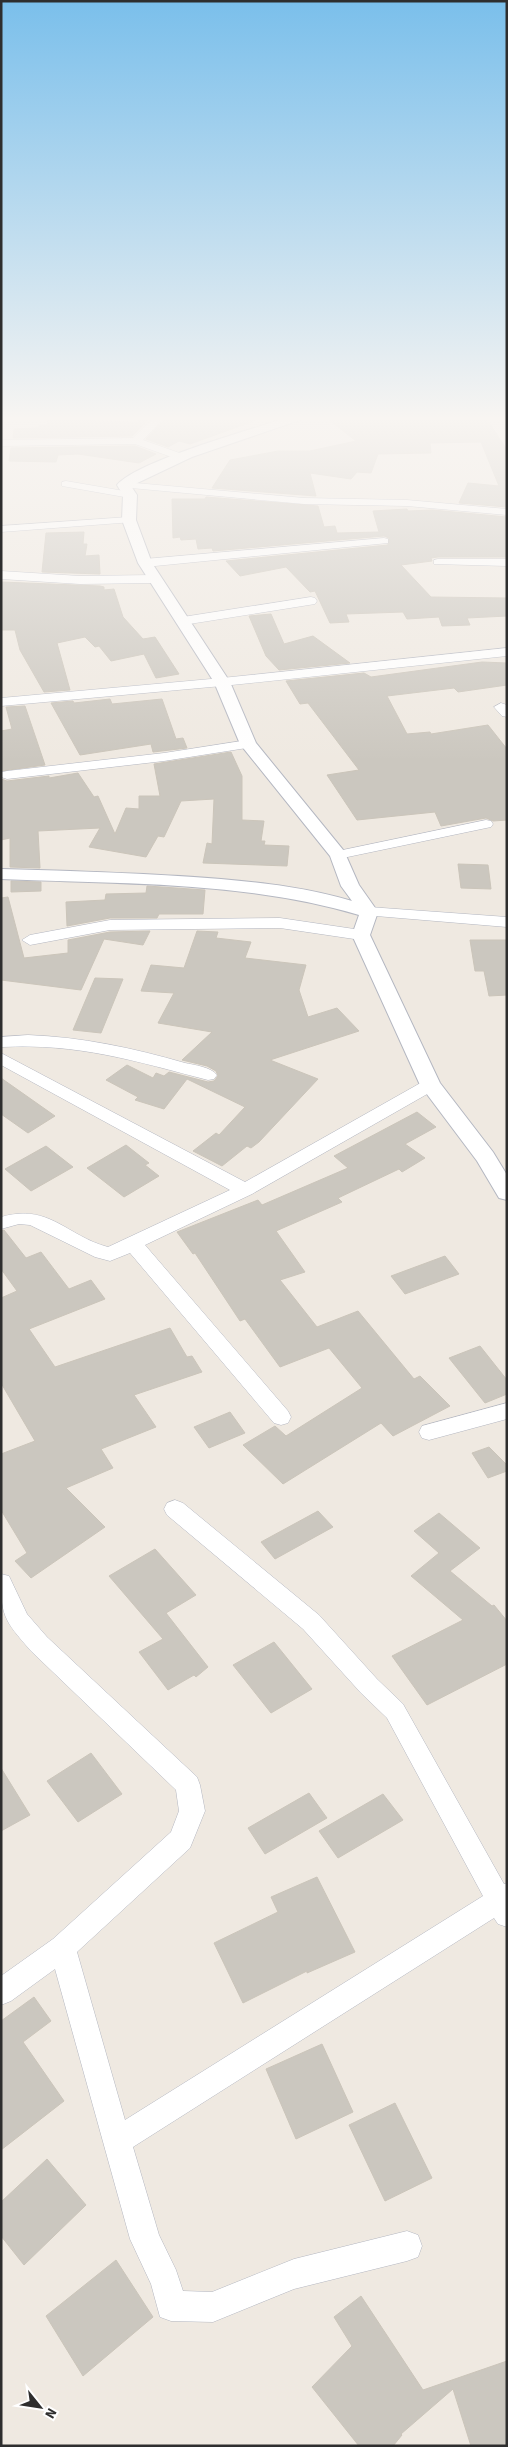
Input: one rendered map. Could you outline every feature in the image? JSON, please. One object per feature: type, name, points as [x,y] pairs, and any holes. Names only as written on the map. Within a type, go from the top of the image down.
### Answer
[{"type":"street","points":[[134,532],[145,563],[154,580],[184,621],[222,682],[248,744],[338,855],[350,886],[369,912]]},
{"type":"street","points":[[145,563],[384,541]]},
{"type":"street","points":[[438,562],[507,563]]},
{"type":"street","points":[[1,575],[80,580],[154,580]]},
{"type":"street","points":[[184,621],[312,601]]},
{"type":"street","points":[[1,702],[222,682],[507,652]]},
{"type":"street","points":[[8,775],[164,757],[248,744]]},
{"type":"street","points":[[338,855],[486,824]]},
{"type":"street","points":[[1,874],[130,878],[243,888],[315,897],[369,912],[507,922]]},
{"type":"street","points":[[369,912],[361,935],[430,1085],[484,1157],[507,1193]]},
{"type":"street","points":[[30,940],[118,925],[280,923],[361,935]]},
{"type":"street","points":[[1,1042],[55,1041],[138,1054],[208,1075]]},
{"type":"street","points":[[1,1058],[245,1190]]},
{"type":"street","points":[[1,1223],[19,1218],[33,1218],[95,1250],[110,1254],[245,1190],[430,1085]]},
{"type":"street","points":[[133,1244],[281,1417]]},
{"type":"street","points":[[429,1432],[507,1411]]},
{"type":"street","points":[[117,2141],[504,1904],[395,1711],[369,1686],[312,1622],[175,1509]]},
{"type":"street","points":[[1,1583],[19,1621],[38,1644],[62,1664],[188,1785],[192,1811],[181,1840],[62,1948],[1,1992]]},
{"type":"street","points":[[62,1948],[145,2239],[165,2281],[171,2306],[213,2308],[246,2292],[294,2274],[408,2246]]},
{"type":"building","points":[[84,532],[83,544],[87,544],[85,556],[99,555],[100,574],[42,572],[46,533]]},
{"type":"building","points":[[173,532],[507,532],[507,557],[438,557],[431,558],[432,561],[401,565],[431,597],[507,598],[507,616],[467,618],[470,625],[442,626],[439,617],[407,619],[403,612],[346,614],[349,622],[330,623],[315,591],[310,592],[286,567],[240,576],[226,561],[388,545],[389,538],[384,536],[213,551],[212,548],[198,549],[196,539],[181,540],[180,537],[173,538]]},
{"type":"building","points":[[1,582],[100,586],[104,587],[104,590],[114,589],[123,617],[143,639],[155,637],[179,674],[156,678],[144,654],[111,661],[99,646],[95,647],[85,637],[57,643],[70,690],[44,692],[20,650],[15,630],[1,630]]},
{"type":"building","points":[[271,614],[284,644],[313,636],[350,663],[279,670],[266,656],[249,616]]},
{"type":"building","points":[[482,662],[507,663],[507,685],[458,692],[454,688],[387,696],[407,734],[430,732],[431,734],[488,725],[507,749],[507,820],[493,821],[486,818],[441,826],[435,812],[357,820],[327,775],[359,770],[308,703],[300,704],[286,681],[364,673],[371,677]]},
{"type":"building","points":[[110,699],[112,704],[162,699],[176,739],[183,738],[187,748],[153,752],[151,744],[80,755],[51,703],[73,701],[74,703]]},
{"type":"building","points":[[25,706],[45,765],[1,771],[1,731],[12,729],[6,707]]},
{"type":"building","points":[[231,752],[242,776],[242,820],[264,821],[261,841],[265,841],[264,845],[289,846],[287,866],[203,863],[207,843],[212,844],[214,799],[181,801],[164,837],[158,836],[146,857],[89,847],[100,828],[38,831],[40,868],[10,867],[10,838],[1,840],[1,779],[7,781],[49,776],[49,778],[78,773],[94,797],[98,796],[115,834],[126,808],[139,809],[139,796],[160,796],[154,764]]},
{"type":"building","points":[[458,864],[488,865],[491,889],[461,888]]},
{"type":"building","points":[[11,881],[41,882],[41,891],[11,892]]},
{"type":"building","points":[[147,886],[205,890],[203,914],[159,914],[157,918],[110,918],[67,926],[66,902],[105,900],[106,894],[146,893]]},
{"type":"building","points":[[8,897],[24,958],[68,953],[68,940],[110,932],[150,931],[143,945],[104,939],[81,990],[1,980],[1,898]]},
{"type":"building","points":[[197,931],[218,932],[216,938],[251,942],[245,958],[306,965],[299,990],[308,1017],[337,1008],[359,1031],[270,1060],[318,1079],[259,1142],[251,1148],[247,1146],[222,1166],[193,1151],[216,1133],[219,1135],[245,1107],[187,1079],[164,1109],[135,1100],[138,1097],[106,1080],[127,1065],[153,1078],[156,1073],[164,1076],[169,1072],[208,1082],[214,1081],[218,1076],[216,1071],[207,1066],[182,1060],[212,1032],[158,1023],[174,993],[141,991],[151,965],[184,968]]},
{"type":"building","points":[[470,940],[507,940],[507,995],[489,996],[484,971],[475,971]]},
{"type":"building","points":[[95,978],[123,979],[101,1033],[73,1030]]},
{"type":"building","points":[[1,1078],[55,1116],[28,1133],[1,1114]]},
{"type":"building","points":[[417,1112],[436,1127],[405,1144],[425,1158],[402,1172],[399,1169],[338,1198],[342,1202],[276,1231],[305,1272],[280,1280],[317,1327],[358,1311],[414,1379],[420,1376],[450,1406],[393,1436],[381,1423],[283,1484],[243,1445],[275,1426],[286,1436],[362,1388],[329,1348],[280,1367],[245,1319],[240,1321],[195,1253],[193,1254],[177,1232],[258,1200],[262,1205],[348,1168],[334,1156]]},
{"type":"building","points":[[126,1145],[149,1163],[145,1165],[159,1176],[124,1197],[87,1168]]},
{"type":"building","points":[[46,1146],[73,1167],[31,1191],[5,1169]]},
{"type":"building","points":[[4,1230],[26,1258],[41,1252],[69,1289],[91,1280],[105,1299],[29,1329],[55,1367],[170,1328],[187,1357],[192,1356],[202,1372],[134,1395],[156,1427],[101,1449],[113,1468],[66,1488],[105,1527],[31,1578],[15,1561],[27,1553],[1,1510],[1,1454],[35,1441],[1,1383],[1,1298],[17,1291],[1,1269],[1,1231]]},
{"type":"building","points":[[445,1256],[459,1274],[405,1294],[391,1276]]},
{"type":"building","points":[[480,1346],[507,1380],[507,1394],[485,1403],[449,1358]]},
{"type":"building","points":[[230,1412],[245,1433],[209,1448],[194,1427]]},
{"type":"building","points":[[489,1447],[507,1465],[507,1471],[488,1478],[472,1453]]},
{"type":"building","points":[[318,1511],[333,1527],[275,1559],[261,1542]]},
{"type":"building","points":[[439,1513],[480,1548],[450,1571],[492,1606],[494,1605],[507,1621],[507,1664],[427,1705],[392,1656],[463,1620],[411,1576],[439,1553],[414,1531]]},
{"type":"building","points":[[155,1549],[196,1595],[166,1613],[208,1667],[196,1677],[194,1675],[168,1690],[139,1652],[163,1639],[109,1576]]},
{"type":"building","points":[[274,1642],[312,1689],[271,1713],[233,1665]]},
{"type":"building","points":[[91,1753],[122,1794],[78,1822],[47,1781]]},
{"type":"building","points":[[1,1768],[30,1815],[1,1831]]},
{"type":"building","points":[[309,1793],[327,1818],[265,1854],[248,1828]]},
{"type":"building","points":[[383,1794],[403,1820],[338,1858],[319,1831]]},
{"type":"building","points":[[317,1877],[355,1952],[307,1973],[307,1971],[243,2003],[214,1943],[278,1912],[271,1897]]},
{"type":"building","points":[[34,1997],[51,2021],[23,2042],[64,2101],[1,2150],[1,2021]]},
{"type":"building","points":[[322,2044],[353,2112],[296,2139],[266,2069]]},
{"type":"building","points":[[395,2103],[432,2178],[385,2201],[349,2125]]},
{"type":"building","points":[[47,2159],[86,2205],[24,2265],[1,2236],[1,2202]]},
{"type":"building","points":[[116,2260],[153,2317],[83,2376],[46,2316]]},
{"type":"building","points":[[361,2296],[423,2390],[507,2361],[507,2446],[471,2446],[453,2389],[401,2434],[393,2446],[359,2446],[312,2387],[352,2346],[334,2317]]}]
